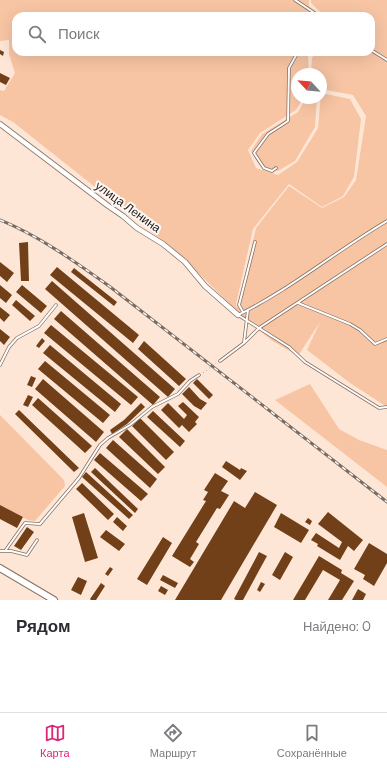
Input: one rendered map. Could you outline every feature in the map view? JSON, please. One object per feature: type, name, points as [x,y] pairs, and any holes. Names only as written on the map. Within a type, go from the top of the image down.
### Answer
[{"type":"street","name":"улица Ленина","points":[[0,124],[137,228],[163,244],[184,262],[206,286],[240,313]]},
{"type":"street","points":[[0,568],[54,600]]},
{"type":"lane","points":[[295,0],[313,12]]},
{"type":"lane","points":[[375,52],[387,60]]},
{"type":"lane","points":[[276,168],[272,171],[264,168],[254,153],[268,134],[288,121],[289,68],[296,56]]},
{"type":"lane","points":[[240,313],[272,297],[362,236],[387,221]]},
{"type":"lane","points":[[255,242],[239,305],[240,313],[247,321],[289,347],[305,362],[379,408],[387,407]]},
{"type":"lane","points":[[220,361],[244,343],[259,328],[387,244]]},
{"type":"lane","points":[[298,303],[350,324],[360,330],[375,344],[387,339]]},
{"type":"lane","points":[[0,365],[9,347],[17,338],[39,326],[56,305]]},
{"type":"lane","points":[[244,343],[248,310]]},
{"type":"lane","points":[[5,551],[25,523],[40,524],[79,478],[100,445],[108,438],[130,425],[152,407],[178,394],[190,381],[199,375]]},
{"type":"lane","points":[[0,551],[11,551],[27,556],[37,540]]},
{"type":"path","points":[[199,375],[220,361]]},
{"type":"shaded area","points":[[0,0],[309,0],[309,6],[316,12],[12,12],[12,56],[308,56],[309,68],[291,68],[291,104],[300,104],[296,110],[260,133],[248,150],[256,168],[278,175],[297,162],[318,128],[320,104],[327,104],[327,94],[350,99],[361,119],[354,177],[343,196],[322,207],[289,184],[253,229],[236,304],[237,308],[256,228],[289,186],[322,208],[344,197],[356,180],[366,116],[353,95],[327,90],[327,68],[311,68],[312,58],[313,56],[375,56],[375,12],[320,12],[311,3],[311,0],[387,0],[387,407],[350,383],[307,350],[320,322],[298,356],[271,340],[242,316],[177,252],[13,122],[0,115],[0,90],[4,91],[15,73],[9,54],[9,40],[0,41]]},
{"type":"shaded area","points":[[303,104],[317,104],[315,127],[295,161],[278,171],[259,165],[251,151],[262,134],[298,112]]},
{"type":"shaded area","points":[[310,384],[339,429],[359,440],[387,450],[387,487],[275,400]]},
{"type":"shaded area","points":[[0,415],[64,480],[65,486],[35,521],[28,520],[0,505]]},
{"type":"building","points":[[0,50],[4,52],[3,56],[0,54]]},
{"type":"building","points":[[0,73],[10,78],[6,85],[0,82]]},
{"type":"building","points":[[28,242],[29,281],[21,281],[19,243]]},
{"type":"building","points":[[0,262],[14,273],[7,282],[0,276]]},
{"type":"building","points":[[57,267],[139,335],[133,343],[50,275]]},
{"type":"building","points":[[74,268],[117,302],[114,306],[71,272]]},
{"type":"building","points":[[52,281],[175,389],[168,397],[45,289]]},
{"type":"building","points":[[0,285],[12,295],[6,303],[0,298]]},
{"type":"building","points":[[22,285],[47,306],[41,313],[16,292]]},
{"type":"building","points":[[16,300],[35,316],[30,321],[12,305]]},
{"type":"building","points":[[0,307],[10,315],[4,322],[0,318]]},
{"type":"building","points":[[61,311],[160,397],[153,405],[54,319]]},
{"type":"building","points":[[51,325],[138,397],[131,405],[44,333]]},
{"type":"building","points":[[0,329],[10,337],[4,345],[0,341]]},
{"type":"building","points":[[42,338],[45,341],[39,348],[36,346]]},
{"type":"building","points":[[144,341],[186,379],[179,386],[138,349]]},
{"type":"building","points":[[50,345],[121,404],[115,412],[43,353]]},
{"type":"building","points":[[45,361],[110,415],[103,423],[38,369]]},
{"type":"building","points":[[31,376],[36,378],[32,387],[27,385]]},
{"type":"building","points":[[43,379],[104,432],[96,442],[35,389]]},
{"type":"building","points":[[197,379],[213,395],[209,399],[193,383]]},
{"type":"building","points":[[189,387],[200,399],[207,403],[201,410],[194,406],[182,394]]},
{"type":"building","points":[[28,395],[33,397],[28,407],[23,405]]},
{"type":"building","points":[[38,398],[92,446],[85,453],[32,405]]},
{"type":"building","points":[[183,402],[199,417],[195,422],[197,424],[189,432],[182,425],[179,428],[161,410],[168,403],[184,419],[187,415],[178,406]]},
{"type":"building","points":[[141,403],[145,407],[127,424],[112,434],[110,430],[124,420]]},
{"type":"building","points":[[19,410],[79,468],[74,472],[15,414]]},
{"type":"building","points":[[153,411],[185,441],[180,447],[147,417]]},
{"type":"building","points":[[140,418],[174,452],[166,460],[132,426]]},
{"type":"building","points":[[127,429],[165,467],[158,474],[119,437]]},
{"type":"building","points":[[113,440],[157,479],[150,488],[106,448]]},
{"type":"building","points":[[100,453],[148,494],[141,501],[94,460]]},
{"type":"building","points":[[226,461],[240,470],[241,468],[247,471],[240,480],[222,467]]},
{"type":"building","points":[[95,468],[138,509],[135,513],[91,472]]},
{"type":"building","points":[[86,472],[133,515],[129,519],[82,477]]},
{"type":"building","points":[[215,473],[228,481],[221,491],[229,495],[220,509],[217,508],[196,542],[199,544],[190,559],[194,562],[190,567],[172,556],[206,501],[203,500],[208,492],[204,490]]},
{"type":"building","points":[[82,483],[114,514],[108,520],[76,489]]},
{"type":"building","points":[[255,492],[277,505],[221,600],[175,600],[234,501],[245,508]]},
{"type":"building","points":[[0,505],[23,517],[17,528],[0,519]]},
{"type":"building","points":[[328,512],[363,540],[354,551],[348,546],[340,560],[317,546],[318,544],[311,540],[316,533],[339,548],[342,542],[318,524]]},
{"type":"building","points":[[84,513],[98,558],[85,562],[72,517]]},
{"type":"building","points":[[281,513],[309,530],[301,543],[274,527]]},
{"type":"building","points":[[117,517],[127,526],[123,531],[113,522]]},
{"type":"building","points":[[308,518],[312,521],[310,525],[305,522]]},
{"type":"building","points":[[27,527],[34,532],[21,550],[14,546]]},
{"type":"building","points":[[106,530],[125,544],[119,551],[100,537]]},
{"type":"building","points":[[163,537],[172,543],[147,585],[137,579]]},
{"type":"building","points":[[369,543],[387,554],[387,563],[374,586],[363,579],[365,575],[354,569]]},
{"type":"building","points":[[259,552],[267,556],[243,600],[234,599]]},
{"type":"building","points":[[285,552],[293,557],[280,580],[272,575]]},
{"type":"building","points":[[319,556],[342,570],[341,573],[354,581],[342,600],[328,600],[340,580],[323,570],[305,600],[293,600]]},
{"type":"building","points":[[110,567],[113,569],[108,576],[105,574]]},
{"type":"building","points":[[163,575],[178,583],[175,588],[160,580]]},
{"type":"building","points":[[78,577],[87,581],[81,595],[71,590]]},
{"type":"building","points":[[261,582],[265,584],[260,592],[257,590]]},
{"type":"building","points":[[101,583],[105,586],[96,600],[91,600],[90,599]]},
{"type":"building","points":[[161,586],[168,590],[165,595],[158,591]]},
{"type":"building","points":[[358,589],[366,594],[363,600],[352,600]]},
{"type":"railway","points":[[0,220],[42,241],[109,286],[387,502]]}]
